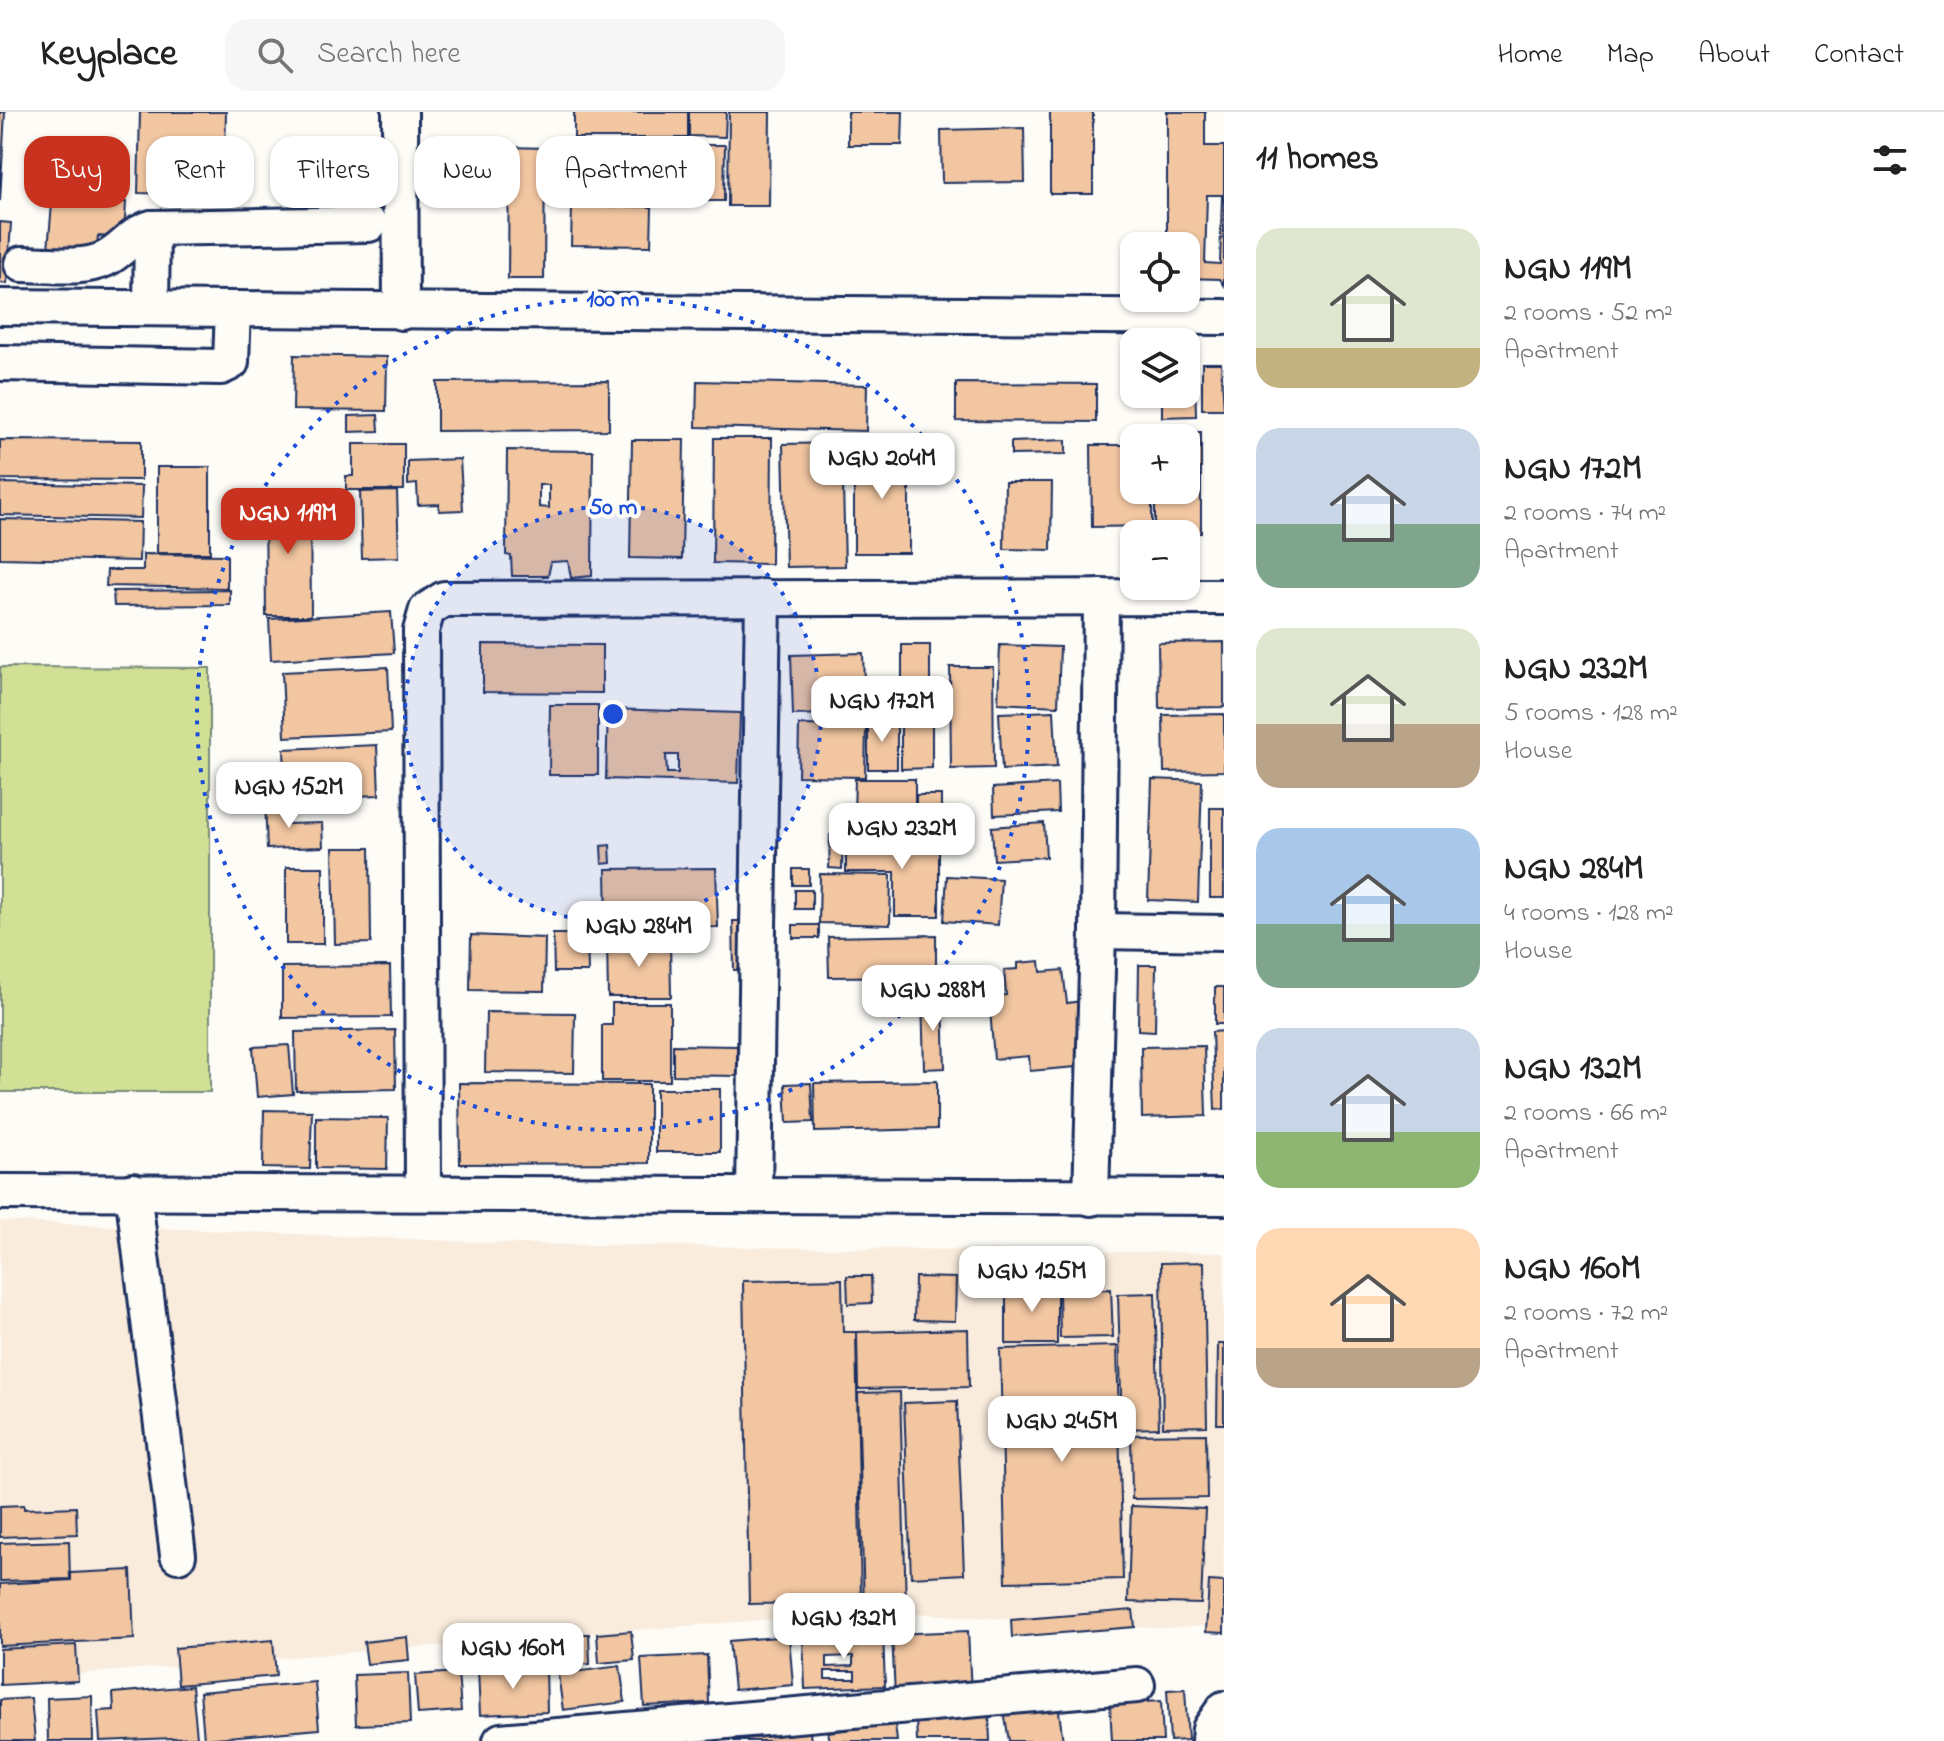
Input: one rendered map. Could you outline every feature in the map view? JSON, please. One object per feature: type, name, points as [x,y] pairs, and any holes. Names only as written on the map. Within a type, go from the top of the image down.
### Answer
[{"type":"street","points":[[400,112],[401,312]]},
{"type":"street","points":[[22,264],[91,264],[121,249],[136,232],[152,228],[369,224]]},
{"type":"street","points":[[151,308],[152,228]]},
{"type":"street","points":[[0,307],[1224,317]]},
{"type":"street","points":[[0,363],[221,367],[231,362],[233,309]]},
{"type":"street","points":[[754,1194],[763,597]]},
{"type":"street","points":[[1091,1198],[1098,931],[1101,597]]},
{"type":"street","points":[[423,1192],[421,631],[427,610],[444,599],[1224,597]]},
{"type":"street","points":[[1098,931],[1224,933]]},
{"type":"street","points":[[133,1191],[178,1555]]},
{"type":"street","points":[[0,1192],[1224,1197]]},
{"type":"street","points":[[501,1741],[1137,1685]]},
{"type":"street","points":[[1209,1741],[1210,1729],[1224,1709]]},
{"type":"shaded area","points":[[0,1221],[521,1244],[1224,1253],[1224,1624],[1168,1629],[879,1611],[0,1680]]},
{"type":"green space","points":[[0,667],[210,668],[210,1092],[0,1092]]},
{"type":"building","points":[[0,112],[5,112],[0,201]]},
{"type":"building","points":[[140,112],[226,112],[225,136],[146,136],[146,193],[138,193]]},
{"type":"building","points":[[574,112],[688,112],[688,136],[574,136]]},
{"type":"building","points":[[689,112],[726,112],[725,137],[689,136]]},
{"type":"building","points":[[729,112],[770,112],[769,206],[728,206]]},
{"type":"building","points":[[848,112],[903,112],[902,145],[848,145]]},
{"type":"building","points":[[1050,112],[1093,112],[1093,194],[1050,194]]},
{"type":"building","points":[[1167,112],[1205,112],[1205,146],[1224,146],[1224,285],[1220,279],[1200,278],[1200,232],[1167,232]],"holes":[[[1207,195],[1222,195],[1220,264],[1205,263]]]},
{"type":"building","points":[[1024,128],[1025,182],[942,183],[941,130]]},
{"type":"building","points":[[715,145],[725,145],[724,201],[715,201]]},
{"type":"building","points":[[520,147],[536,148],[536,208],[545,208],[544,279],[508,279],[509,208],[520,208]]},
{"type":"building","points":[[52,208],[126,208],[124,238],[98,236],[96,252],[48,249]]},
{"type":"building","points":[[572,208],[652,208],[651,246],[571,245]]},
{"type":"building","points":[[0,222],[11,223],[7,284],[0,283]]},
{"type":"building","points":[[294,355],[387,357],[386,411],[293,410]]},
{"type":"building","points":[[1202,363],[1221,363],[1224,409],[1202,409]]},
{"type":"building","points":[[609,381],[609,430],[437,431],[437,382]]},
{"type":"building","points":[[697,381],[867,385],[866,431],[696,427]]},
{"type":"building","points":[[956,383],[1096,384],[1096,422],[956,421]]},
{"type":"building","points":[[1162,408],[1196,408],[1196,416],[1162,417]]},
{"type":"building","points":[[378,415],[379,431],[349,432],[349,416]]},
{"type":"building","points":[[1201,432],[1201,533],[1200,520],[1155,520],[1155,504],[1200,504]]},
{"type":"building","points":[[714,438],[772,438],[771,564],[713,563]]},
{"type":"building","points":[[0,440],[141,441],[141,480],[0,479]]},
{"type":"building","points":[[632,440],[684,440],[682,559],[630,558]]},
{"type":"building","points":[[1066,440],[1066,454],[1011,455],[1011,442]]},
{"type":"building","points":[[842,443],[845,566],[786,567],[783,444]]},
{"type":"building","points":[[353,444],[404,444],[404,490],[346,490],[346,476],[353,476]]},
{"type":"building","points":[[1091,445],[1120,445],[1120,504],[1152,504],[1152,520],[1120,520],[1120,527],[1092,527]]},
{"type":"building","points":[[854,449],[909,449],[909,553],[854,553]]},
{"type":"building","points":[[507,450],[593,451],[592,576],[571,578],[568,561],[551,562],[548,576],[512,576],[511,556],[506,555]],"holes":[[[539,485],[549,485],[549,508],[539,507]]]},
{"type":"building","points":[[460,459],[463,510],[439,511],[439,504],[418,505],[417,484],[408,485],[408,461]]},
{"type":"building","points":[[157,467],[210,467],[210,553],[157,553]]},
{"type":"building","points":[[1005,482],[1052,482],[1051,550],[1004,549]]},
{"type":"building","points":[[0,483],[142,486],[141,518],[0,515]]},
{"type":"building","points":[[397,491],[399,557],[362,558],[360,492]]},
{"type":"building","points":[[265,497],[310,497],[311,616],[266,616]]},
{"type":"building","points":[[0,519],[140,522],[139,561],[0,558]]},
{"type":"building","points":[[143,554],[227,555],[227,588],[106,586],[107,570],[143,570]]},
{"type":"building","points":[[230,590],[230,605],[114,606],[113,591]]},
{"type":"building","points":[[391,612],[394,653],[271,660],[269,619]]},
{"type":"building","points":[[1224,642],[1224,707],[1159,708],[1158,643]]},
{"type":"building","points":[[483,644],[602,645],[602,693],[483,692]]},
{"type":"building","points":[[902,645],[930,645],[930,686],[902,686]]},
{"type":"building","points":[[1000,645],[1060,647],[1058,706],[998,703]]},
{"type":"building","points":[[863,653],[865,713],[793,715],[791,655]]},
{"type":"building","points":[[388,667],[391,732],[285,737],[282,672]]},
{"type":"building","points":[[950,667],[993,667],[994,768],[951,769]]},
{"type":"building","points":[[550,705],[598,705],[598,775],[549,775]]},
{"type":"building","points":[[608,709],[740,713],[738,783],[606,779]],"holes":[[[666,755],[678,755],[678,773],[667,773]]]},
{"type":"building","points":[[1054,711],[1057,767],[1002,770],[999,713]]},
{"type":"building","points":[[1224,714],[1224,771],[1164,772],[1163,715]]},
{"type":"building","points":[[901,716],[932,716],[932,768],[901,769]]},
{"type":"building","points":[[868,718],[897,718],[897,769],[868,769]]},
{"type":"building","points":[[799,725],[866,726],[865,777],[798,776]]},
{"type":"building","points":[[377,745],[379,795],[286,799],[284,749]]},
{"type":"building","points":[[855,779],[915,779],[915,814],[854,814]]},
{"type":"building","points":[[1152,779],[1202,781],[1198,902],[1148,900]]},
{"type":"building","points":[[1057,784],[1058,812],[994,815],[993,788]]},
{"type":"building","points":[[916,795],[941,795],[941,831],[916,831]]},
{"type":"building","points":[[285,800],[287,824],[322,823],[323,847],[267,849],[265,801]]},
{"type":"building","points":[[1210,808],[1224,808],[1224,898],[1210,898]]},
{"type":"building","points":[[1044,823],[1046,857],[994,860],[992,827]]},
{"type":"building","points":[[830,835],[843,835],[842,869],[829,868]]},
{"type":"building","points":[[846,840],[939,840],[939,916],[895,916],[895,872],[846,872]]},
{"type":"building","points":[[610,845],[611,863],[602,864],[601,846]]},
{"type":"building","points":[[333,848],[370,848],[371,943],[335,944]]},
{"type":"building","points":[[286,867],[323,867],[323,944],[286,944]]},
{"type":"building","points":[[716,868],[718,927],[607,928],[606,869]]},
{"type":"building","points":[[793,869],[809,869],[809,885],[793,885]]},
{"type":"building","points":[[820,874],[891,875],[890,925],[819,923]]},
{"type":"building","points":[[947,876],[1001,879],[998,925],[944,921]]},
{"type":"building","points":[[795,890],[812,890],[812,909],[795,909]]},
{"type":"building","points":[[733,921],[749,921],[750,970],[734,970]]},
{"type":"building","points":[[793,925],[819,925],[819,938],[793,938]]},
{"type":"building","points":[[553,934],[587,934],[588,972],[554,972]]},
{"type":"building","points":[[471,935],[545,938],[544,991],[470,990]]},
{"type":"building","points":[[936,935],[936,976],[829,977],[828,937]]},
{"type":"building","points":[[670,940],[671,997],[608,997],[607,941]]},
{"type":"building","points":[[1040,961],[1041,972],[1063,970],[1067,1003],[1082,1001],[1088,1066],[1030,1071],[1029,1056],[994,1059],[989,996],[1006,995],[1004,970],[1018,969],[1018,963]]},
{"type":"building","points":[[1139,965],[1156,965],[1155,1031],[1138,1030]]},
{"type":"building","points":[[390,966],[391,1017],[282,1018],[282,967]]},
{"type":"building","points":[[1215,987],[1224,987],[1224,1024],[1215,1024]]},
{"type":"building","points":[[922,997],[943,997],[945,1068],[924,1069]]},
{"type":"building","points":[[612,1003],[670,1003],[670,1081],[602,1081],[602,1025],[612,1025]]},
{"type":"building","points":[[486,1012],[575,1013],[574,1073],[485,1072]]},
{"type":"building","points":[[395,1030],[396,1089],[296,1091],[295,1032]]},
{"type":"building","points":[[1224,1031],[1224,1109],[1215,1110],[1212,1032]]},
{"type":"building","points":[[289,1045],[293,1094],[257,1097],[253,1047]]},
{"type":"building","points":[[673,1045],[737,1046],[737,1076],[673,1075]]},
{"type":"building","points":[[1204,1046],[1206,1116],[1142,1118],[1141,1047]]},
{"type":"building","points":[[937,1081],[937,1129],[815,1132],[814,1083]]},
{"type":"building","points":[[459,1083],[649,1084],[649,1163],[460,1164]]},
{"type":"building","points":[[811,1083],[813,1122],[787,1123],[785,1084]]},
{"type":"building","points":[[656,1089],[720,1089],[720,1152],[656,1152]]},
{"type":"building","points":[[264,1110],[312,1111],[310,1169],[263,1168]]},
{"type":"building","points":[[316,1117],[388,1118],[387,1169],[316,1168]]},
{"type":"building","points":[[1204,1262],[1207,1426],[1163,1427],[1161,1263]]},
{"type":"building","points":[[847,1276],[871,1276],[872,1303],[848,1304]]},
{"type":"building","points":[[915,1277],[956,1278],[955,1321],[914,1320]]},
{"type":"building","points":[[842,1279],[843,1332],[856,1332],[861,1602],[749,1604],[743,1281]]},
{"type":"building","points":[[1006,1284],[1057,1284],[1057,1344],[1006,1344]]},
{"type":"building","points":[[1111,1289],[1113,1337],[1060,1338],[1059,1290]]},
{"type":"building","points":[[1155,1293],[1159,1428],[1122,1429],[1118,1294]]},
{"type":"building","points":[[968,1329],[969,1387],[858,1389],[857,1332]]},
{"type":"building","points":[[1218,1344],[1224,1344],[1224,1424],[1217,1424]]},
{"type":"building","points":[[1117,1346],[1123,1579],[1006,1582],[1000,1349]]},
{"type":"building","points":[[900,1392],[906,1606],[864,1607],[858,1393]]},
{"type":"building","points":[[957,1401],[964,1574],[911,1577],[904,1403]]},
{"type":"building","points":[[1206,1434],[1207,1498],[1132,1499],[1131,1435]]},
{"type":"building","points":[[24,1505],[24,1509],[76,1507],[77,1534],[0,1537],[0,1506]]},
{"type":"building","points":[[1131,1506],[1205,1509],[1201,1604],[1128,1602]]},
{"type":"building","points":[[69,1541],[70,1579],[0,1581],[0,1543]]},
{"type":"building","points":[[131,1570],[134,1639],[0,1646],[0,1584],[71,1580],[71,1573]]},
{"type":"building","points":[[1209,1581],[1224,1582],[1224,1633],[1206,1632]]},
{"type":"building","points":[[1133,1610],[1135,1627],[1012,1637],[1011,1620]]},
{"type":"building","points":[[631,1631],[634,1660],[599,1663],[597,1634]]},
{"type":"building","points":[[968,1631],[971,1693],[895,1695],[892,1634]]},
{"type":"building","points":[[883,1633],[885,1686],[805,1689],[803,1637]],"holes":[[[853,1656],[853,1666],[827,1667],[827,1657]],[[825,1671],[855,1671],[855,1679],[825,1679]]]},
{"type":"building","points":[[568,1634],[589,1634],[590,1664],[569,1665]]},
{"type":"building","points":[[789,1636],[793,1685],[734,1690],[729,1641]]},
{"type":"building","points":[[407,1637],[409,1660],[367,1664],[364,1642]]},
{"type":"building","points":[[273,1640],[276,1676],[178,1685],[175,1648]]},
{"type":"building","points":[[76,1645],[78,1681],[0,1685],[0,1649]]},
{"type":"building","points":[[707,1655],[709,1703],[644,1706],[641,1658]]},
{"type":"building","points":[[620,1666],[625,1702],[563,1710],[558,1674]]},
{"type":"building","points":[[546,1667],[547,1712],[480,1715],[478,1669]]},
{"type":"building","points":[[458,1672],[461,1711],[418,1714],[415,1675]]},
{"type":"building","points":[[408,1673],[410,1723],[356,1725],[354,1675]]},
{"type":"building","points":[[315,1682],[319,1729],[204,1739],[200,1692]]},
{"type":"building","points":[[192,1686],[197,1737],[100,1741],[98,1711],[114,1710],[113,1693]]},
{"type":"building","points":[[1185,1689],[1188,1740],[1170,1741],[1167,1690]]},
{"type":"building","points":[[92,1696],[93,1741],[48,1741],[47,1698]]},
{"type":"building","points":[[31,1698],[35,1741],[0,1741],[0,1700]]},
{"type":"building","points":[[1161,1701],[1163,1741],[1112,1741],[1110,1704]]},
{"type":"building","points":[[1058,1704],[1063,1741],[1009,1741],[1004,1711]]},
{"type":"building","points":[[989,1715],[990,1741],[917,1741],[916,1719]]},
{"type":"building","points":[[895,1724],[897,1741],[830,1741],[828,1732]]},
{"type":"building","points":[[810,1732],[811,1741],[734,1741],[734,1740]]}]
